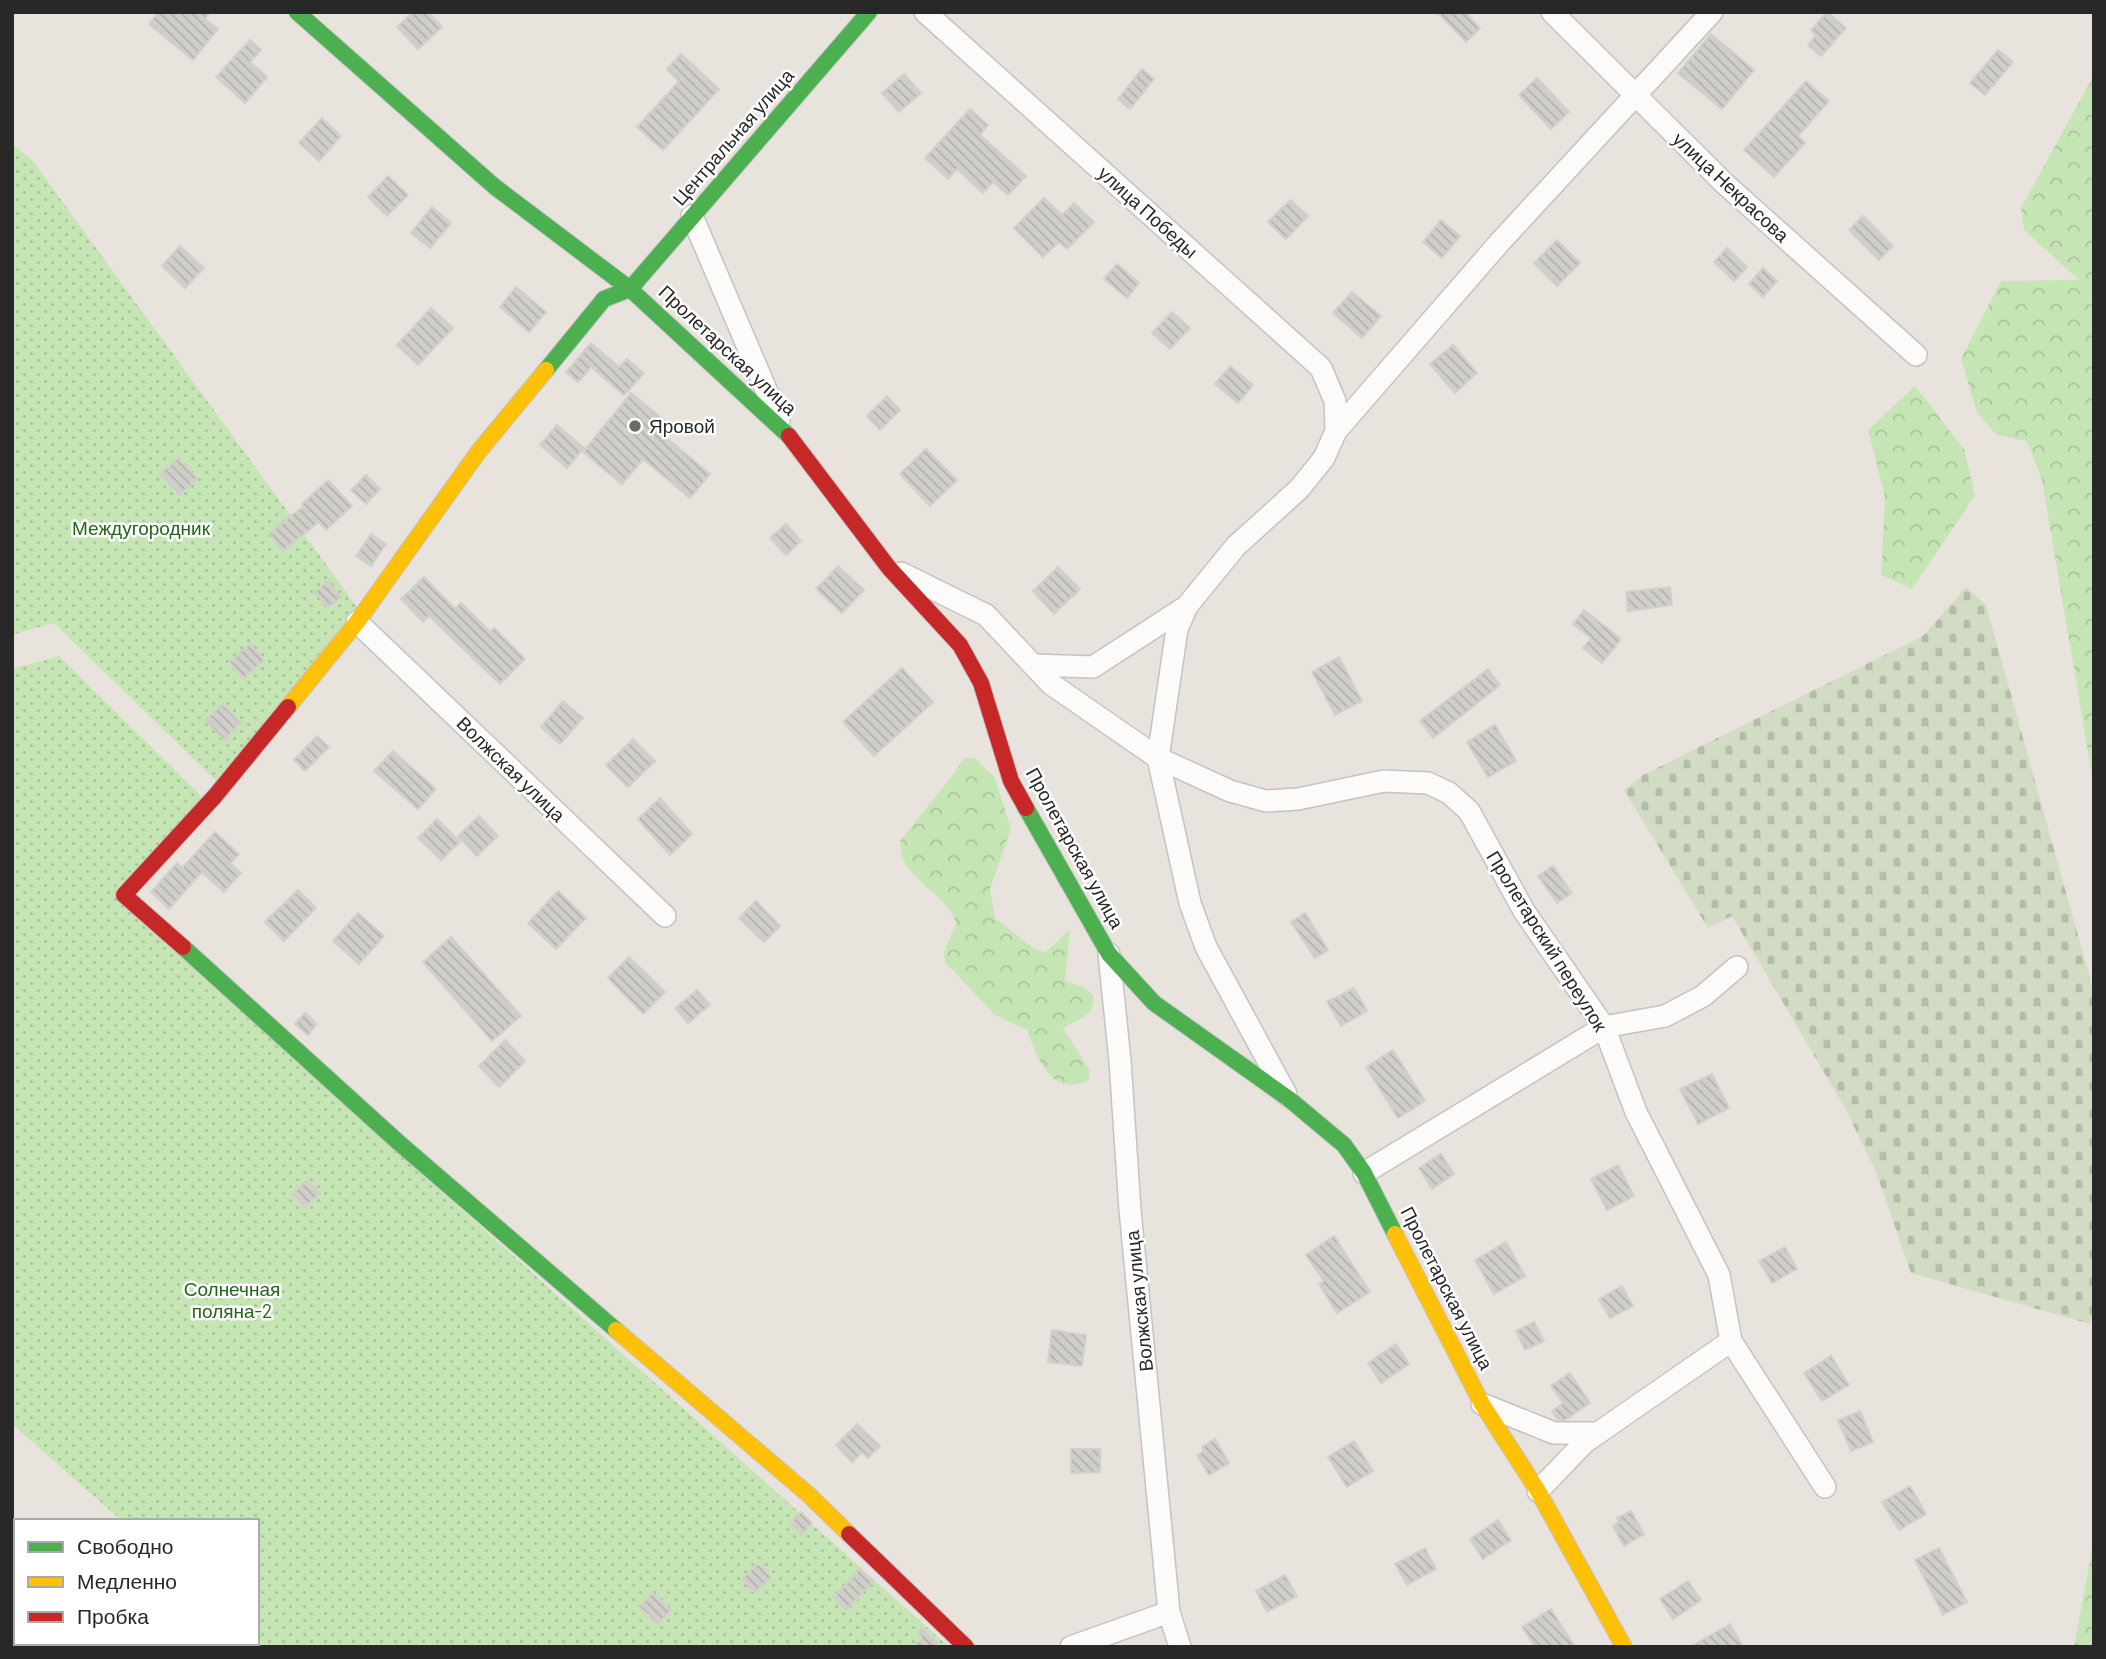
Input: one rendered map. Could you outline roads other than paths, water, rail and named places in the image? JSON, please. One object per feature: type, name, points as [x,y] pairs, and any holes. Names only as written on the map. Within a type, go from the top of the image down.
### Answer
[{"type":"street","name":"Пролетарская улица","points":[[297,12],[495,187],[630,289],[783,429],[889,568],[960,645],[981,683],[1011,781],[1109,954],[1154,1003],[1289,1099],[1344,1145],[1364,1173],[1482,1404],[1538,1491],[1624,1647]]},
{"type":"street","name":"Центральная улица","points":[[630,289],[869,12]]},
{"type":"street","name":"улица Победы","points":[[925,12],[1321,368],[1335,401],[1336,431]]},
{"type":"street","name":"улица Некрасова","points":[[1552,12],[1725,184],[1916,355]]},
{"type":"street","points":[[1289,1099],[1206,947],[1190,903],[1158,758],[1177,629],[1187,606],[1236,546],[1298,489],[1324,458],[1336,431],[1500,242],[1712,12]]},
{"type":"street","points":[[692,216],[783,429]]},
{"type":"street","points":[[630,289],[604,299],[479,451],[357,622],[215,796],[124,895],[398,1142],[809,1494],[966,1647]]},
{"type":"street","name":"Пролетарский переулок","points":[[889,568],[986,615],[1051,684],[1158,758],[1230,791],[1266,801],[1298,799],[1384,781],[1429,783],[1449,793],[1469,811],[1524,911],[1604,1027],[1636,1112],[1719,1275],[1731,1340]]},
{"type":"street","points":[[1034,665],[1093,667],[1187,606]]},
{"type":"street","name":"Волжская улица","points":[[357,622],[665,916]]},
{"type":"street","name":"Волжская улица","points":[[1109,954],[1120,1061],[1130,1210],[1169,1612],[1180,1647]]},
{"type":"street","points":[[1364,1173],[1604,1027],[1665,1016],[1703,996],[1737,967]]},
{"type":"street","points":[[1538,1491],[1585,1442],[1731,1340],[1825,1487]]},
{"type":"street","points":[[1482,1404],[1554,1433],[1598,1433]]},
{"type":"street","points":[[1071,1647],[1169,1612]]},
{"type":"place","name":"Яровой","points":[[635,426]]},
{"type":"park label","name":"Междугородник","points":[[141,528]]},
{"type":"park label","name":"Солнечная поляна-2","points":[[232,1300]]}]
